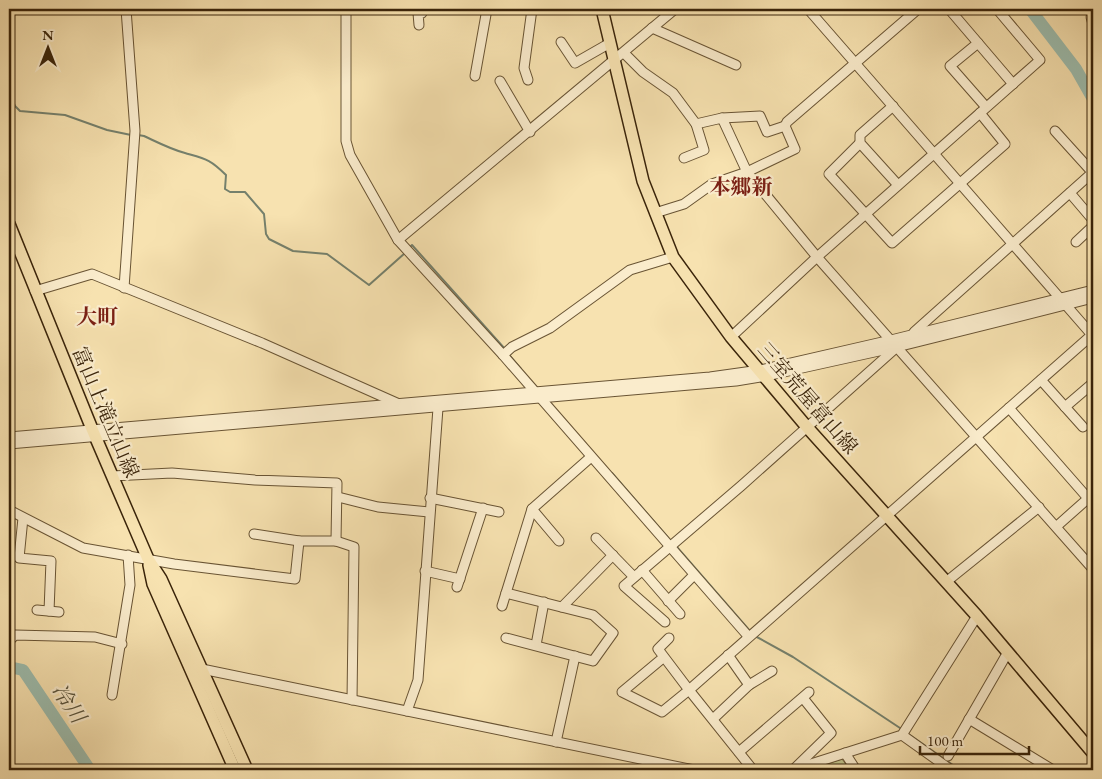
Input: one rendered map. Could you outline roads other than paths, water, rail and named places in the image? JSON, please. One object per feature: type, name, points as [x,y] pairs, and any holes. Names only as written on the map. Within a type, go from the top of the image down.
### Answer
[{"type":"main road","name":"三室荒屋富山線","points":[[602,9],[643,181],[673,257],[731,337],[806,426],[977,616],[1093,753]]},
{"type":"main road","name":"富山上滝立山線","points":[[9,224],[112,476],[148,558],[161,579],[203,670],[247,770]]},
{"type":"main road","name":"富山上滝立山線","points":[[148,558],[153,584],[236,770]]},
{"type":"street","points":[[124,288],[134,131],[126,9]]},
{"type":"street","points":[[346,9],[346,141],[350,155],[398,240],[503,355],[748,636]]},
{"type":"street","points":[[419,25],[418,12],[422,12],[422,9]]},
{"type":"street","points":[[475,76],[487,9]]},
{"type":"street","points":[[528,80],[524,68],[532,9]]},
{"type":"street","points":[[398,240],[614,62],[675,9]]},
{"type":"street","points":[[664,656],[622,692],[662,712],[690,690],[748,636],[1093,335],[808,9]]},
{"type":"street","points":[[696,124],[722,118],[760,116],[767,132],[785,126],[787,122],[854,62],[918,9]]},
{"type":"street","points":[[948,9],[1013,84]]},
{"type":"street","points":[[731,337],[818,256],[1040,60],[997,9]]},
{"type":"street","points":[[652,28],[736,65]]},
{"type":"street","points":[[560,42],[575,63],[610,43]]},
{"type":"street","points":[[860,143],[829,174],[892,243],[1005,144],[983,110],[950,66],[978,43]]},
{"type":"street","points":[[624,53],[643,72],[673,93],[696,124],[704,150],[684,158]]},
{"type":"street","points":[[500,81],[530,132]]},
{"type":"street","points":[[893,106],[860,135],[860,143],[898,185]]},
{"type":"street","points":[[722,118],[747,172],[894,344],[978,436],[1093,569]]},
{"type":"street","points":[[655,212],[684,204],[712,184],[747,172],[795,149],[785,126]]},
{"type":"street","points":[[665,622],[624,586],[741,486],[894,344],[912,334],[1093,172],[1055,131]]},
{"type":"street","points":[[1070,193],[1093,220]]},
{"type":"street","points":[[1076,242],[1093,226]]},
{"type":"street","points":[[503,355],[512,347],[550,328],[630,270],[673,257]]},
{"type":"street","points":[[35,291],[92,274],[271,347],[397,403]]},
{"type":"street","points":[[9,437],[94,433],[438,408],[710,377],[763,373],[894,344],[1064,302],[1093,290]]},
{"type":"street","points":[[912,334],[1064,302],[1093,298]]},
{"type":"street","points":[[1041,380],[1083,427]]},
{"type":"street","points":[[1065,407],[1093,383]]},
{"type":"street","points":[[9,444],[94,433],[397,403],[538,396]]},
{"type":"street","points":[[407,711],[418,680],[438,408]]},
{"type":"street","points":[[1009,408],[1092,499],[1057,526]]},
{"type":"street","points":[[502,606],[532,509],[591,458]]},
{"type":"street","points":[[112,476],[172,473],[255,480],[337,483],[336,541]]},
{"type":"street","points":[[338,497],[378,507],[429,512]]},
{"type":"street","points":[[430,498],[499,512]]},
{"type":"street","points":[[946,582],[1040,507]]},
{"type":"street","points":[[425,571],[459,583],[483,508]]},
{"type":"street","points":[[532,509],[559,541]]},
{"type":"street","points":[[9,510],[83,548],[174,564],[295,579],[299,541]]},
{"type":"street","points":[[23,518],[20,558],[51,561],[54,612],[37,610]]},
{"type":"street","points":[[254,534],[299,541],[336,541],[354,547],[352,700]]},
{"type":"street","points":[[596,538],[634,577]]},
{"type":"street","points":[[112,695],[122,644],[130,585],[128,555]]},
{"type":"street","points":[[562,607],[613,555]]},
{"type":"street","points":[[642,570],[680,614]]},
{"type":"street","points":[[668,601],[694,575]]},
{"type":"street","points":[[506,593],[594,615],[613,633],[594,661],[506,638]]},
{"type":"street","points":[[536,645],[544,602]]},
{"type":"street","points":[[792,770],[902,735],[977,616]]},
{"type":"street","points":[[9,641],[15,635],[95,637],[122,644]]},
{"type":"street","points":[[670,638],[658,649],[753,770]]},
{"type":"street","points":[[948,756],[1008,652]]},
{"type":"street","points":[[728,655],[749,684]]},
{"type":"street","points":[[556,742],[575,656]]},
{"type":"street","points":[[189,667],[556,742],[647,766],[694,770]]},
{"type":"street","points":[[713,719],[749,684],[772,671]]},
{"type":"street","points":[[738,752],[806,695],[831,732],[792,770]]},
{"type":"street","points":[[969,719],[1053,770]]},
{"type":"street","points":[[902,735],[951,770]]},
{"type":"street","points":[[845,753],[856,770]]},
{"type":"waterway","points":[[1030,9],[1076,69],[1093,99]]},
{"type":"waterway","points":[[9,93],[15,106],[20,111],[65,115],[107,130],[131,135]]},
{"type":"waterway","points":[[138,135],[212,163],[226,175],[225,189],[230,192],[245,192],[264,214],[266,234],[269,239],[293,251],[327,254],[369,285],[405,253]]},
{"type":"waterway","points":[[410,247],[412,245],[505,349]]},
{"type":"waterway","points":[[509,355],[521,369]]},
{"type":"waterway","points":[[612,473],[671,541]]},
{"type":"waterway","points":[[676,546],[750,631]]},
{"type":"waterway","points":[[755,636],[793,657],[903,730]]},
{"type":"waterway","name":"冷川","points":[[9,667],[23,670],[90,770]]},
{"type":"waterway","points":[[907,733],[960,770]]},
{"type":"district","name":"本郷新","points":[[741,186]]},
{"type":"district","name":"大町","points":[[97,316]]}]
